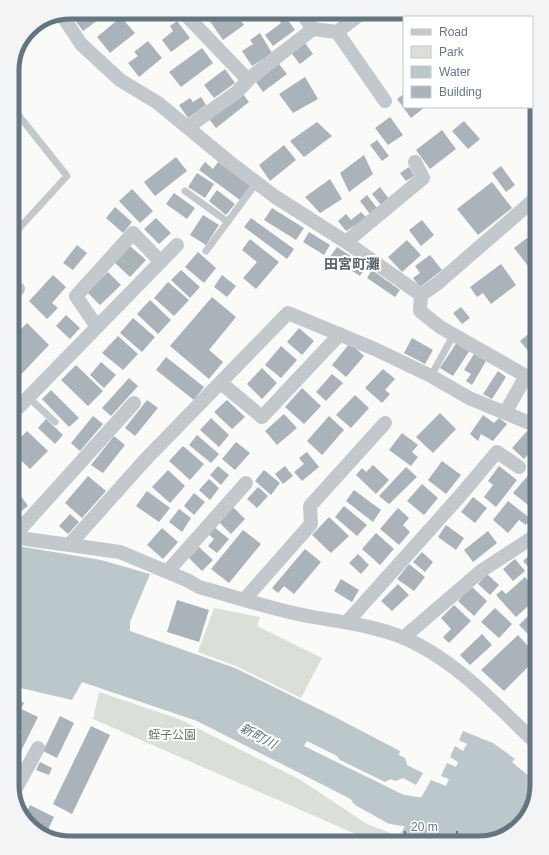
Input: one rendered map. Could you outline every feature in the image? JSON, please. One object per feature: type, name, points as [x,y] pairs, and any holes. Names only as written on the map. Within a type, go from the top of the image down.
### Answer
[{"type":"street","points":[[190,19],[248,80]]},
{"type":"street","points":[[305,19],[313,29]]},
{"type":"street","points":[[188,127],[237,92],[248,80],[313,29],[337,32],[354,19]]},
{"type":"street","points":[[65,20],[81,44],[120,80],[158,103],[256,182],[422,295]]},
{"type":"street","points":[[337,32],[385,100]]},
{"type":"street","points":[[346,242],[423,178],[415,162]]},
{"type":"street","points":[[505,413],[526,376],[440,327],[420,311],[422,295],[530,204]]},
{"type":"street","points":[[97,327],[76,296],[132,233],[161,262]]},
{"type":"street","points":[[19,407],[177,245]]},
{"type":"street","points":[[69,545],[145,460],[288,313],[377,350],[431,376],[469,398],[530,423]]},
{"type":"street","points":[[221,383],[262,417],[340,334]]},
{"type":"street","points":[[19,530],[134,403]]},
{"type":"street","points":[[244,600],[311,524],[310,506],[385,423]]},
{"type":"street","points":[[347,622],[459,498],[497,452],[518,467]]},
{"type":"street","points":[[167,572],[246,483]]},
{"type":"street","points":[[19,538],[120,552],[199,587],[298,614],[368,625],[403,638],[443,659],[485,694],[530,737]]},
{"type":"street","points":[[403,638],[481,571],[530,539]]},
{"type":"street","points":[[19,783],[38,748]]},
{"type":"lane","points":[[19,116],[67,176],[19,228]]},
{"type":"lane","points":[[206,251],[256,182]]},
{"type":"lane","points":[[185,191],[228,222]]},
{"type":"lane","points":[[431,376],[454,334]]},
{"type":"lane","points":[[28,398],[55,422]]},
{"type":"green space","points":[[214,608],[260,617],[257,626],[322,658],[301,698],[236,666],[198,652]]},
{"type":"green space","name":"蛭子公園","points":[[99,692],[179,719],[299,779],[367,824],[398,836],[360,836],[93,719]]},
{"type":"water","points":[[19,546],[101,560],[150,574],[130,622],[130,631],[235,668],[400,751],[399,755],[405,758],[407,765],[423,773],[416,785],[403,778],[395,781],[391,779],[385,782],[340,760],[337,756],[307,741],[304,746],[410,798],[398,823],[197,721],[82,682],[72,700],[19,688]]},
{"type":"water","points":[[463,731],[493,743],[515,759],[512,762],[530,777],[530,792],[523,810],[515,821],[502,831],[489,835],[411,836],[401,833],[431,780],[446,786],[449,779],[441,776],[447,763],[456,767],[458,762],[450,757],[455,746],[463,751],[467,744],[459,740]]},
{"type":"building","points":[[74,19],[99,19],[83,31]]},
{"type":"building","points":[[119,19],[123,19],[135,33],[110,53],[97,37]]},
{"type":"building","points":[[240,19],[244,25],[223,40],[209,20]]},
{"type":"building","points":[[287,19],[295,30],[273,46],[265,35],[281,23],[279,20]]},
{"type":"building","points":[[177,21],[190,38],[171,52],[162,40],[173,31],[170,26]]},
{"type":"building","points":[[260,33],[272,53],[252,66],[242,51],[253,44],[250,40]]},
{"type":"building","points":[[148,41],[162,58],[139,77],[128,63],[138,56],[134,52]]},
{"type":"building","points":[[305,43],[313,54],[300,64],[291,53]]},
{"type":"building","points":[[202,48],[213,63],[181,87],[169,72]]},
{"type":"building","points":[[279,64],[287,74],[263,92],[256,82]]},
{"type":"building","points":[[225,69],[235,83],[214,98],[204,85]]},
{"type":"building","points":[[305,77],[318,99],[293,113],[279,94]]},
{"type":"building","points":[[242,93],[249,102],[216,128],[209,119]]},
{"type":"building","points":[[403,95],[403,107],[397,99]]},
{"type":"building","points":[[201,97],[206,105],[188,118],[179,105],[190,98],[193,102]]},
{"type":"building","points":[[404,108],[424,108],[411,118]]},
{"type":"building","points":[[390,117],[403,135],[388,145],[375,128]]},
{"type":"building","points":[[464,121],[480,139],[468,149],[452,131]]},
{"type":"building","points":[[317,122],[332,136],[304,157],[290,141]]},
{"type":"building","points":[[442,130],[456,149],[430,169],[416,150]]},
{"type":"building","points":[[377,140],[389,156],[382,161],[370,145]]},
{"type":"building","points":[[284,145],[296,160],[270,181],[259,165]]},
{"type":"building","points":[[364,155],[373,174],[349,192],[340,173]]},
{"type":"building","points":[[176,157],[187,171],[155,196],[144,182]]},
{"type":"building","points":[[205,162],[213,169],[218,162],[251,185],[240,200],[199,170]]},
{"type":"building","points":[[501,166],[515,185],[506,192],[492,173]]},
{"type":"building","points":[[409,167],[414,176],[406,181],[400,173]]},
{"type":"building","points":[[197,173],[214,184],[205,198],[188,187]]},
{"type":"building","points":[[330,179],[342,199],[320,213],[305,197]]},
{"type":"building","points":[[492,182],[512,208],[478,235],[457,209]]},
{"type":"building","points":[[380,187],[389,199],[381,205],[372,194]]},
{"type":"building","points":[[132,189],[153,211],[140,223],[119,201]]},
{"type":"building","points":[[217,190],[235,204],[226,215],[209,201]]},
{"type":"building","points":[[174,193],[195,208],[187,219],[166,204]]},
{"type":"building","points":[[367,195],[377,208],[370,214],[360,201]]},
{"type":"building","points":[[115,207],[132,222],[123,233],[106,218]]},
{"type":"building","points":[[272,208],[304,228],[296,240],[264,220]]},
{"type":"building","points":[[361,212],[367,218],[346,231],[338,221],[346,214],[351,220]]},
{"type":"building","points":[[203,215],[219,225],[206,245],[190,235]]},
{"type":"building","points":[[156,218],[171,233],[159,244],[144,229]]},
{"type":"building","points":[[251,218],[294,249],[287,259],[244,227]]},
{"type":"building","points":[[422,220],[434,235],[421,246],[409,230]]},
{"type":"building","points":[[309,232],[330,245],[324,255],[303,242]]},
{"type":"building","points":[[527,238],[530,242],[530,268],[514,248]]},
{"type":"building","points":[[250,239],[279,262],[256,289],[243,278],[257,262],[242,250]]},
{"type":"building","points":[[407,240],[421,255],[402,272],[388,257]]},
{"type":"building","points":[[77,245],[87,253],[73,270],[63,263]]},
{"type":"building","points":[[130,246],[146,260],[130,277],[115,263]]},
{"type":"building","points":[[337,247],[366,266],[360,276],[330,257]]},
{"type":"building","points":[[198,252],[216,268],[204,283],[185,267]]},
{"type":"building","points":[[430,255],[442,270],[420,287],[413,278],[420,273],[415,266]]},
{"type":"building","points":[[501,264],[516,285],[491,304],[483,293],[477,297],[470,287]]},
{"type":"building","points":[[181,270],[200,287],[190,298],[171,280]]},
{"type":"building","points":[[372,270],[400,290],[395,297],[367,278]]},
{"type":"building","points":[[108,272],[121,285],[100,305],[87,292]]},
{"type":"building","points":[[53,275],[66,287],[52,303],[58,308],[47,319],[29,301]]},
{"type":"building","points":[[222,275],[236,286],[227,297],[214,287]]},
{"type":"building","points":[[168,282],[189,300],[174,316],[154,298]]},
{"type":"building","points":[[212,297],[236,317],[209,350],[223,362],[209,379],[170,346]]},
{"type":"building","points":[[150,300],[171,320],[158,334],[137,314]]},
{"type":"building","points":[[461,307],[470,318],[462,324],[453,313]]},
{"type":"building","points":[[66,315],[80,328],[70,339],[56,326]]},
{"type":"building","points":[[133,318],[155,337],[142,352],[120,333]]},
{"type":"building","points":[[27,323],[49,345],[19,377],[19,331]]},
{"type":"building","points":[[299,328],[314,341],[302,355],[287,342]]},
{"type":"building","points":[[530,333],[530,353],[520,341]]},
{"type":"building","points":[[118,336],[138,354],[123,370],[102,353]]},
{"type":"building","points":[[412,338],[433,350],[425,364],[404,353]]},
{"type":"building","points":[[457,342],[470,350],[453,376],[440,368]]},
{"type":"building","points":[[350,343],[364,356],[346,377],[332,365]]},
{"type":"building","points":[[281,346],[297,360],[281,378],[265,365]]},
{"type":"building","points":[[474,354],[486,361],[472,385],[466,381],[471,374],[464,370]]},
{"type":"building","points":[[166,357],[204,387],[194,400],[156,370]]},
{"type":"building","points":[[101,362],[116,375],[104,388],[90,375]]},
{"type":"building","points":[[76,365],[103,391],[88,406],[61,380]]},
{"type":"building","points":[[262,368],[277,383],[262,399],[247,384]]},
{"type":"building","points":[[383,369],[395,379],[385,390],[390,394],[382,403],[365,388]]},
{"type":"building","points":[[498,371],[506,377],[492,399],[483,394]]},
{"type":"building","points":[[332,374],[343,383],[326,401],[316,392]]},
{"type":"building","points":[[129,378],[138,386],[111,416],[102,408]]},
{"type":"building","points":[[302,388],[321,406],[304,424],[285,407]]},
{"type":"building","points":[[51,390],[79,418],[69,427],[42,399]]},
{"type":"building","points":[[355,395],[369,408],[351,428],[336,415]]},
{"type":"building","points":[[147,400],[158,408],[135,436],[125,428]]},
{"type":"building","points":[[227,400],[245,417],[232,429],[214,412]]},
{"type":"building","points":[[440,413],[456,429],[433,453],[416,437]]},
{"type":"building","points":[[284,414],[297,428],[277,445],[265,431]]},
{"type":"building","points":[[483,415],[494,423],[499,418],[507,424],[493,441],[481,434],[478,441],[470,434]]},
{"type":"building","points":[[93,416],[103,424],[80,451],[71,443]]},
{"type":"building","points":[[329,416],[344,430],[322,455],[307,441]]},
{"type":"building","points":[[211,418],[229,435],[219,447],[200,430]]},
{"type":"building","points":[[46,419],[63,435],[55,444],[38,428]]},
{"type":"building","points":[[27,431],[48,451],[30,469],[19,459],[19,439]]},
{"type":"building","points":[[527,431],[530,434],[530,453],[524,459],[512,448]]},
{"type":"building","points":[[402,433],[418,445],[412,452],[418,457],[411,466],[389,450]]},
{"type":"building","points":[[197,435],[219,454],[211,463],[189,445]]},
{"type":"building","points":[[114,436],[125,445],[103,473],[91,465]]},
{"type":"building","points":[[236,442],[250,453],[235,470],[222,459]]},
{"type":"building","points":[[183,446],[204,464],[190,480],[169,461]]},
{"type":"building","points":[[307,452],[319,467],[302,481],[294,472],[304,464],[299,458]]},
{"type":"building","points":[[442,461],[461,475],[446,494],[428,480]]},
{"type":"building","points":[[373,465],[389,480],[376,494],[356,475],[362,468],[366,472]]},
{"type":"building","points":[[218,466],[229,475],[221,485],[210,475]]},
{"type":"building","points":[[285,466],[293,476],[283,484],[275,474]]},
{"type":"building","points":[[499,466],[517,480],[496,507],[484,497],[493,485],[488,481]]},
{"type":"building","points":[[406,467],[417,477],[389,504],[379,496]]},
{"type":"building","points":[[168,470],[185,486],[170,503],[152,487]]},
{"type":"building","points":[[264,470],[280,483],[271,495],[255,481]]},
{"type":"building","points":[[530,473],[530,506],[513,493]]},
{"type":"building","points":[[88,476],[106,491],[82,518],[65,503]]},
{"type":"building","points":[[209,479],[219,488],[210,500],[199,490]]},
{"type":"building","points":[[422,484],[438,498],[424,515],[407,501]]},
{"type":"building","points":[[258,487],[268,496],[257,508],[247,499]]},
{"type":"building","points":[[354,490],[381,510],[373,522],[346,501]]},
{"type":"building","points":[[147,491],[170,508],[159,522],[136,506]]},
{"type":"building","points":[[194,493],[205,502],[194,515],[184,506]]},
{"type":"building","points":[[20,495],[28,506],[19,513]]},
{"type":"building","points":[[473,497],[487,508],[475,523],[461,512]]},
{"type":"building","points":[[508,501],[530,518],[526,525],[519,520],[508,533],[493,520]]},
{"type":"building","points":[[232,506],[245,519],[231,534],[218,521]]},
{"type":"building","points":[[344,506],[367,525],[357,536],[335,517]]},
{"type":"building","points":[[398,508],[409,518],[403,525],[410,532],[399,545],[380,529]]},
{"type":"building","points":[[179,509],[191,518],[182,532],[169,522]]},
{"type":"building","points":[[70,514],[79,522],[68,534],[59,526]]},
{"type":"building","points":[[329,517],[349,536],[331,553],[312,535]]},
{"type":"building","points":[[446,525],[464,538],[456,550],[438,537]]},
{"type":"building","points":[[214,527],[229,539],[217,553],[208,546],[214,539],[208,534]]},
{"type":"building","points":[[162,528],[178,542],[163,559],[147,545]]},
{"type":"building","points":[[243,530],[261,544],[229,583],[211,569]]},
{"type":"building","points":[[488,531],[497,543],[473,562],[464,550]]},
{"type":"building","points":[[376,533],[394,549],[380,565],[362,549]]},
{"type":"building","points":[[199,547],[213,560],[202,571],[189,558]]},
{"type":"building","points":[[305,549],[321,562],[294,594],[284,586],[278,593],[272,588]]},
{"type":"building","points":[[422,552],[433,562],[425,572],[413,562]]},
{"type":"building","points":[[358,554],[369,565],[361,574],[349,563]]},
{"type":"building","points":[[530,555],[530,568],[523,561]]},
{"type":"building","points":[[515,559],[525,571],[513,581],[503,569]]},
{"type":"building","points":[[409,564],[425,577],[414,591],[397,579]]},
{"type":"building","points":[[487,574],[499,585],[490,595],[478,584]]},
{"type":"building","points":[[525,577],[530,582],[530,604],[516,617],[496,595],[502,590],[506,594]]},
{"type":"building","points":[[341,579],[359,590],[352,602],[334,591]]},
{"type":"building","points":[[398,584],[409,595],[392,611],[381,601]]},
{"type":"building","points":[[471,586],[487,601],[474,616],[458,601]]},
{"type":"building","points":[[177,600],[209,610],[199,642],[167,632]]},
{"type":"building","points":[[454,605],[471,621],[449,643],[443,637],[451,629],[441,618]]},
{"type":"building","points":[[495,608],[512,624],[499,638],[481,622]]},
{"type":"building","points":[[530,614],[530,636],[519,625]]},
{"type":"building","points":[[482,634],[492,645],[470,665],[460,655]]},
{"type":"building","points":[[518,635],[530,648],[530,665],[504,691],[481,670]]},
{"type":"building","points":[[19,700],[24,703],[21,709],[38,717],[21,751],[19,750],[19,737],[22,731],[19,730]]},
{"type":"building","points":[[60,716],[74,723],[57,758],[43,751]]},
{"type":"building","points":[[91,726],[110,735],[72,814],[53,804]]},
{"type":"building","points":[[40,762],[52,768],[49,775],[36,770]]},
{"type":"building","points":[[30,805],[54,817],[47,831],[36,823],[27,811]]},
{"type":"waterway","name":"新町川","points":[[365,793],[394,809],[492,824],[503,831]]},
{"type":"district","name":"田宮町灘","points":[[352,264]]}]
